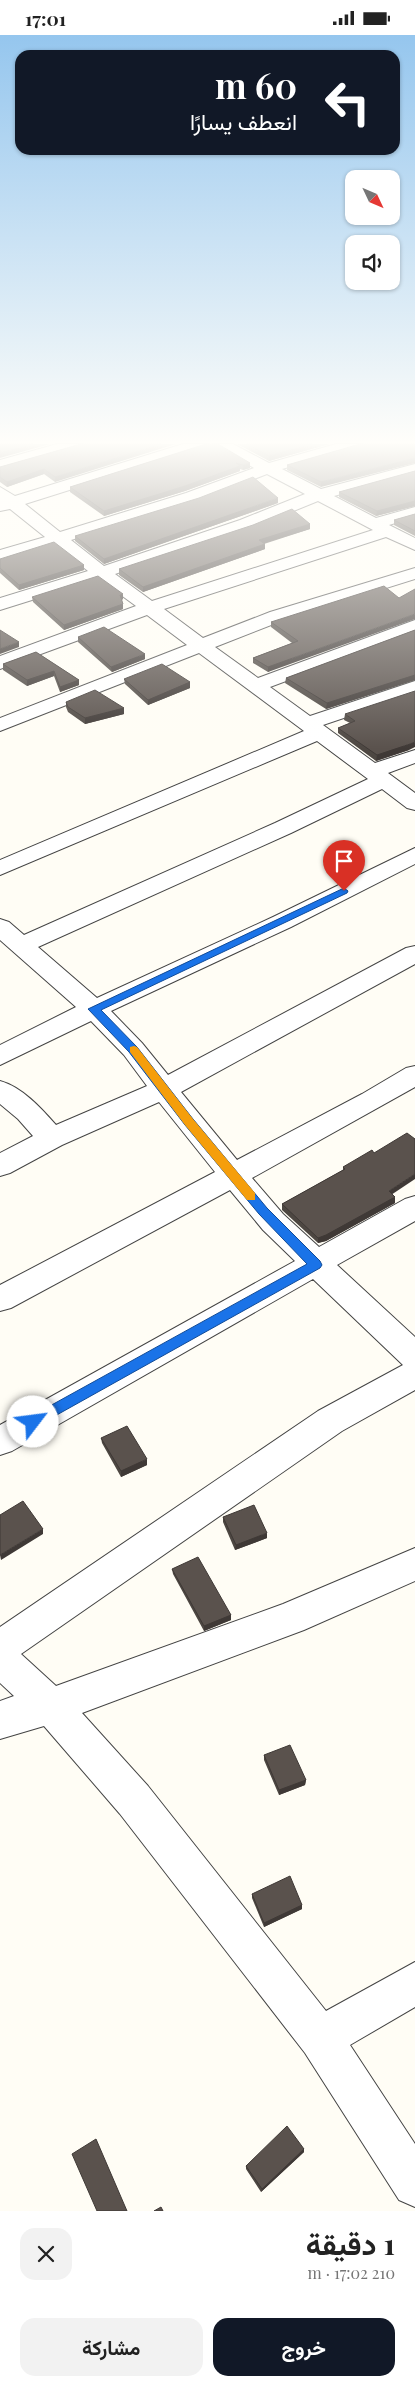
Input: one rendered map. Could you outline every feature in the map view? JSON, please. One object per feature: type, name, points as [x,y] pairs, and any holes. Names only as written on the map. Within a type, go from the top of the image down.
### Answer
[{"type":"street","points":[[0,556],[32,546]]},
{"type":"street","points":[[69,546],[149,608],[415,803]]},
{"type":"street","points":[[0,604],[181,546]]},
{"type":"street","points":[[0,663],[149,608],[263,573],[334,546]]},
{"type":"street","points":[[0,725],[200,645],[301,608],[415,573]]},
{"type":"street","points":[[254,686],[415,626]]},
{"type":"street","points":[[0,868],[312,729],[415,687]]},
{"type":"street","points":[[20,945],[274,833],[415,756]]},
{"type":"street","points":[[0,1056],[94,1009],[282,922],[415,855]]},
{"type":"street","points":[[0,927],[94,1009],[133,1049],[232,1175],[273,1223],[415,1357]]},
{"type":"street","points":[[0,1165],[52,1137],[164,1089],[415,954]]},
{"type":"street","points":[[0,1299],[372,1101],[415,1075]]},
{"type":"street","points":[[0,1090],[28,1112],[52,1137]]},
{"type":"street","points":[[0,1441],[163,1348],[316,1265],[415,1207]]},
{"type":"street","points":[[0,1649],[330,1421],[415,1375]]},
{"type":"street","points":[[0,1720],[15,1714],[51,1706],[291,1618],[415,1564]]},
{"type":"street","points":[[0,1659],[51,1706],[134,1800],[320,2038],[415,2184]]},
{"type":"street","points":[[320,2038],[415,1983]]},
{"type":"building","points":[[43,546],[59,546],[84,565],[19,585],[0,568],[0,559]]},
{"type":"building","points":[[87,546],[142,546],[104,559]]},
{"type":"building","points":[[190,546],[261,546],[143,587],[119,569]]},
{"type":"building","points":[[98,576],[123,594],[120,595],[123,604],[64,625],[32,597]]},
{"type":"building","points":[[384,586],[399,598],[415,589],[415,614],[268,667],[253,658],[298,641],[271,622]]},
{"type":"building","points":[[104,627],[145,654],[111,667],[78,637]]},
{"type":"building","points":[[0,630],[19,642],[0,649]]},
{"type":"building","points":[[415,630],[415,675],[327,703],[286,678]]},
{"type":"building","points":[[36,652],[79,680],[60,687],[54,671],[27,680],[3,664]]},
{"type":"building","points":[[162,664],[190,682],[148,700],[124,679]]},
{"type":"building","points":[[95,690],[124,708],[85,718],[68,707],[66,702]]},
{"type":"building","points":[[415,691],[415,742],[377,755],[338,728],[355,721],[345,714]]},
{"type":"building","points":[[407,1133],[415,1139],[415,1174],[389,1191],[395,1197],[318,1238],[282,1204],[345,1169],[343,1167],[372,1150],[374,1153]]},
{"type":"building","points":[[127,1426],[147,1459],[121,1471],[101,1438]]},
{"type":"building","points":[[23,1501],[43,1529],[0,1555],[0,1515]]},
{"type":"building","points":[[254,1505],[267,1533],[236,1545],[223,1517]]},
{"type":"building","points":[[198,1557],[231,1615],[204,1626],[172,1569]]},
{"type":"building","points":[[290,1745],[306,1780],[279,1790],[264,1755]]},
{"type":"building","points":[[290,1876],[302,1905],[264,1923],[252,1894]]},
{"type":"building","points":[[287,2126],[304,2149],[262,2189],[246,2166]]},
{"type":"building","points":[[96,2139],[127,2211],[97,2211],[72,2154]]},
{"type":"building","points":[[161,2207],[163,2211],[154,2211]]},
{"type":"slow traffic","points":[[134,1050],[189,1122],[251,1197]]},
{"type":"route","points":[[33,1422],[163,1348],[316,1265],[273,1223],[189,1122],[133,1049],[94,1009],[282,922],[344,891]]}]
